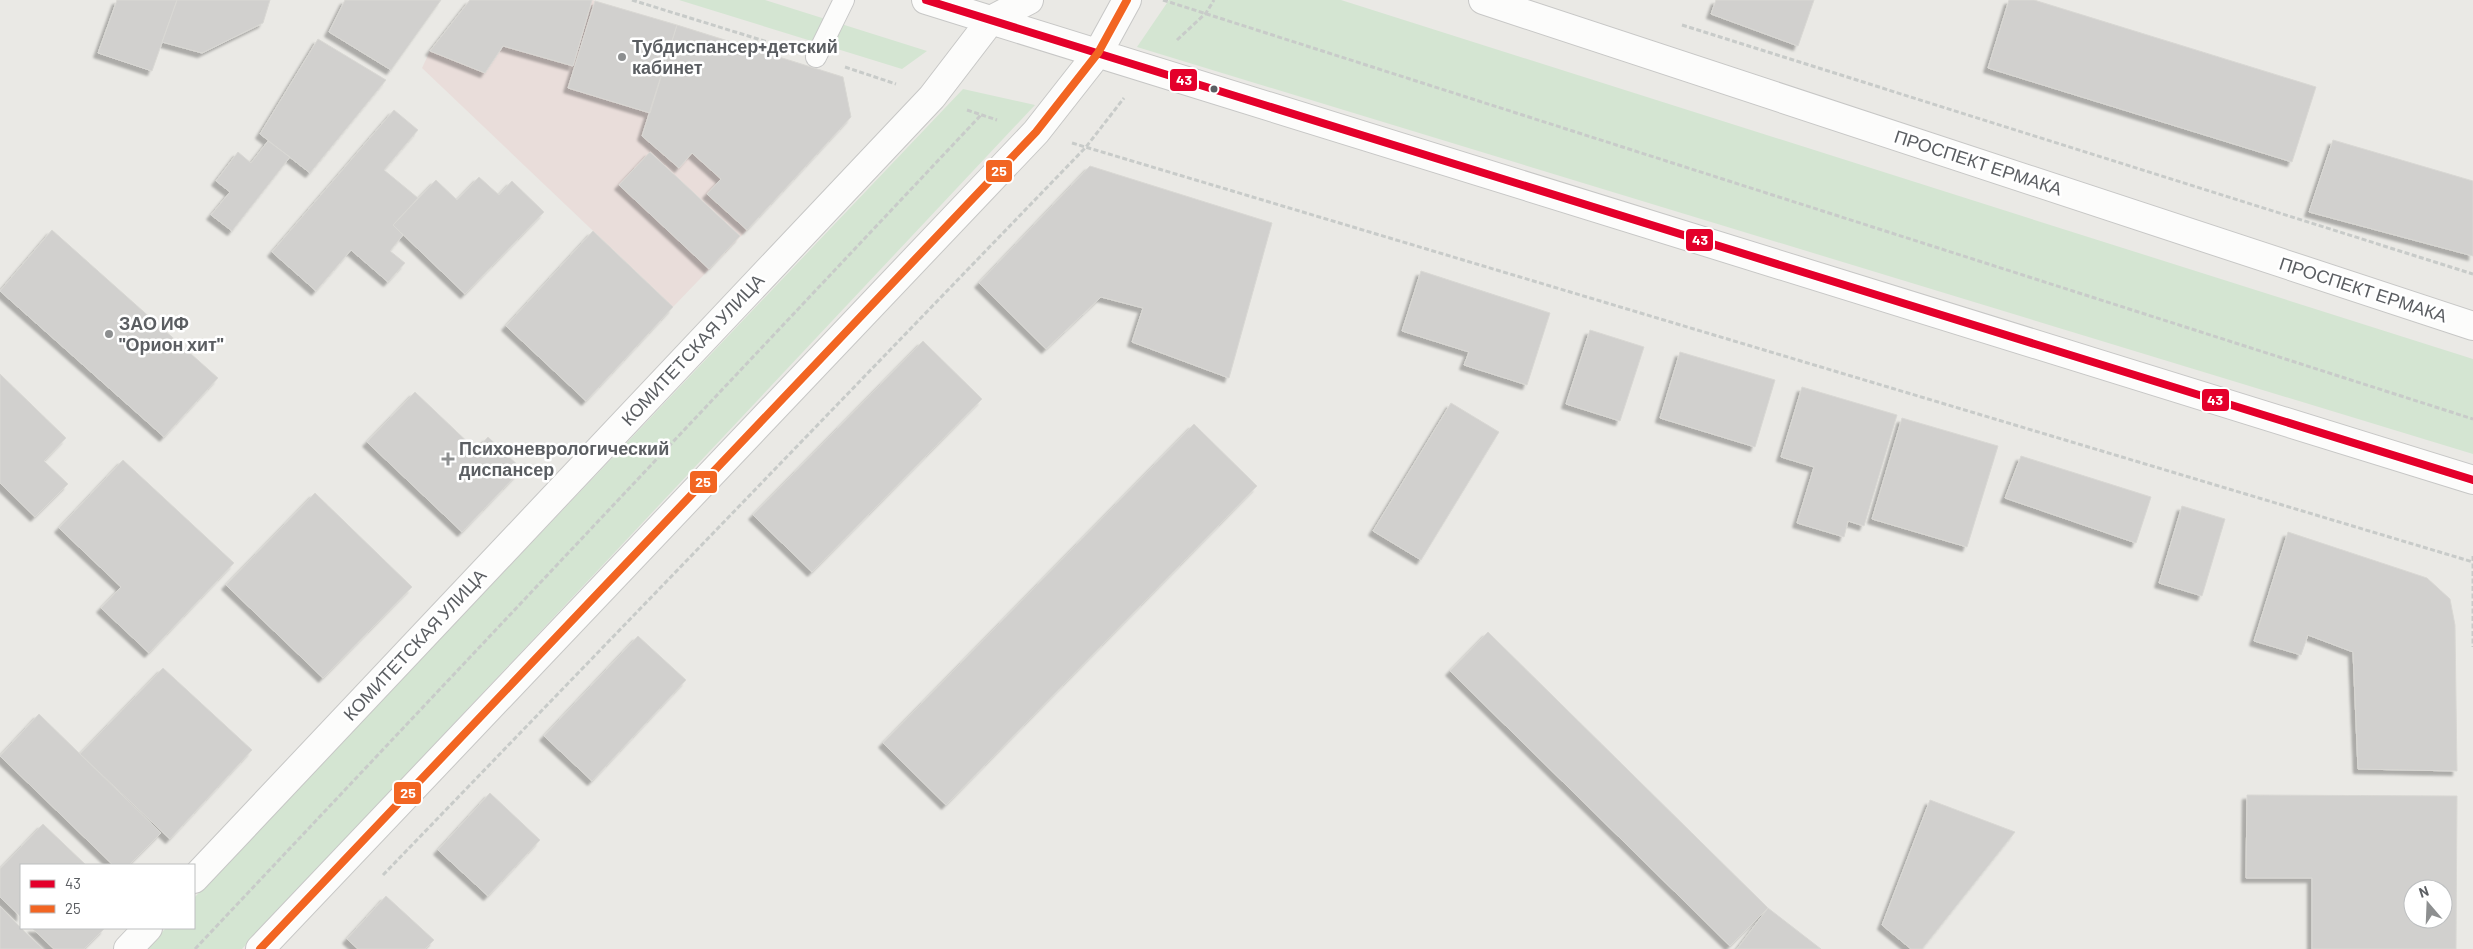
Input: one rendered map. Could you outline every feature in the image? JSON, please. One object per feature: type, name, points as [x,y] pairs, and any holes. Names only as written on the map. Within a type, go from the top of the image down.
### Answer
[{"type":"main road","points":[[926,0],[2473,480]]},
{"type":"main road","name":"КОМИТЕТСКАЯ УЛИЦА","points":[[195,878],[932,98],[992,20],[1029,0]]},
{"type":"main road","points":[[260,949],[1036,132],[1098,53],[1127,0]]},
{"type":"main road","name":"ПРОСПЕКТ ЕРМАКА","points":[[1483,0],[2473,326]]},
{"type":"main road","points":[[128,949],[147,929]]},
{"type":"lane","points":[[816,57],[844,0]]},
{"type":"path","points":[[632,0],[816,57],[981,115],[1036,132],[2472,562]]},
{"type":"path","points":[[1162,0],[2473,419]]},
{"type":"path","points":[[381,877],[1086,147],[1147,68],[1206,13],[1214,0]]},
{"type":"path","points":[[1678,24],[2473,274]]},
{"type":"path","points":[[195,949],[981,115]]},
{"type":"path","points":[[2473,556],[2473,647]]},
{"type":"shaded area","points":[[470,0],[592,0],[677,25],[843,77],[851,117],[673,307],[422,68],[430,51]]},
{"type":"green space","points":[[679,0],[765,0],[927,51],[902,69]]},
{"type":"green space","points":[[1169,0],[1341,0],[2473,359],[2473,454],[1137,47]]},
{"type":"green space","points":[[963,89],[1035,105],[242,949],[146,949],[165,929],[195,929],[195,897]]},
{"type":"building","points":[[117,0],[177,0],[152,71],[98,53]]},
{"type":"building","points":[[177,0],[270,0],[263,23],[202,53],[162,42]]},
{"type":"building","points":[[345,0],[441,0],[391,70],[329,32]]},
{"type":"building","points":[[470,0],[592,0],[573,66],[503,46],[485,73],[430,51]]},
{"type":"building","points":[[1716,0],[1814,0],[1798,46],[1711,14]]},
{"type":"building","points":[[2009,0],[2034,0],[2316,87],[2292,162],[1988,68]]},
{"type":"building","name":"Тубдиспансер+детский кабинет","points":[[595,1],[677,25],[650,113],[568,88]]},
{"type":"building","points":[[677,25],[843,77],[851,117],[747,230],[707,194],[721,179],[692,153],[679,168],[642,136]]},
{"type":"building","points":[[318,39],[386,80],[310,173],[260,134]]},
{"type":"building","points":[[394,110],[418,130],[384,170],[418,198],[393,225],[403,235],[390,251],[405,263],[388,282],[351,250],[316,291],[272,252]]},
{"type":"building","points":[[2333,140],[2473,181],[2473,256],[2309,212]]},
{"type":"building","points":[[268,141],[290,157],[232,231],[211,215],[230,192],[216,181],[238,152],[251,163]]},
{"type":"building","points":[[650,152],[740,236],[709,269],[619,185]]},
{"type":"building","points":[[1090,166],[1272,223],[1229,378],[1132,342],[1143,308],[1101,297],[1046,349],[979,283]]},
{"type":"building","points":[[479,177],[499,195],[512,181],[544,212],[465,294],[393,225],[436,180],[457,200]]},
{"type":"building","name":"ЗАО ИФ \"Орион хит\"","points":[[52,230],[218,378],[164,437],[0,291]]},
{"type":"building","points":[[593,231],[673,307],[586,401],[506,326]]},
{"type":"building","points":[[1421,271],[1550,313],[1527,385],[1464,365],[1469,352],[1402,331]]},
{"type":"building","points":[[1590,330],[1644,347],[1620,421],[1566,404]]},
{"type":"building","points":[[923,341],[982,399],[812,572],[753,515]]},
{"type":"building","points":[[1680,352],[1775,380],[1755,447],[1660,418]]},
{"type":"building","points":[[0,374],[66,438],[44,461],[68,484],[35,517],[0,483]]},
{"type":"building","points":[[1802,387],[1897,415],[1864,526],[1848,521],[1844,537],[1797,523],[1814,467],[1781,457]]},
{"type":"building","name":"Психоневрологический диспансер","points":[[415,392],[476,450],[488,437],[522,469],[462,532],[367,442]]},
{"type":"building","points":[[1451,403],[1499,432],[1421,560],[1373,531]]},
{"type":"building","points":[[1902,418],[1998,446],[1967,547],[1872,519]]},
{"type":"building","points":[[1194,424],[1257,486],[946,805],[883,743]]},
{"type":"building","points":[[2021,456],[2151,497],[2136,543],[2005,498]]},
{"type":"building","points":[[123,460],[234,563],[149,653],[101,608],[121,587],[59,528]]},
{"type":"building","points":[[315,493],[412,587],[323,678],[226,585]]},
{"type":"building","points":[[2182,506],[2225,519],[2202,596],[2159,583]]},
{"type":"building","points":[[2288,532],[2427,578],[2450,599],[2455,625],[2457,771],[2358,769],[2353,652],[2308,635],[2301,655],[2254,641]]},
{"type":"building","points":[[1488,632],[1768,908],[1730,946],[1450,671]]},
{"type":"building","points":[[638,636],[686,680],[592,781],[544,736]]},
{"type":"building","points":[[163,668],[252,750],[170,839],[80,754]]},
{"type":"building","points":[[39,714],[161,833],[130,864],[112,864],[0,756]]},
{"type":"building","points":[[490,793],[540,840],[488,896],[438,850]]},
{"type":"building","points":[[2247,795],[2457,796],[2456,949],[2312,949],[2312,878],[2246,878]]},
{"type":"building","points":[[1930,800],[2015,832],[1922,949],[1911,949],[1882,925]]},
{"type":"building","points":[[43,824],[85,864],[20,864],[20,916],[0,897],[0,869]]},
{"type":"building","points":[[386,896],[434,940],[425,949],[358,949],[347,939]]},
{"type":"building","points":[[0,906],[20,929],[43,949],[0,949]]},
{"type":"building","points":[[1768,908],[1821,949],[1737,949]]},
{"type":"building","points":[[33,929],[104,929],[84,949],[54,949]]},
{"type":"transit line","name":"43","points":[[926,0],[2473,480]]},
{"type":"transit line","name":"25","points":[[260,949],[1036,132],[1098,53],[1127,0]]},
{"type":"place","name":"Тубдиспансер+детский кабинет","points":[[622,57]]},
{"type":"place","name":"ЗАО ИФ \"Орион хит\"","points":[[109,334]]},
{"type":"place","name":"Психоневрологический диспансер","points":[[448,459]]}]
